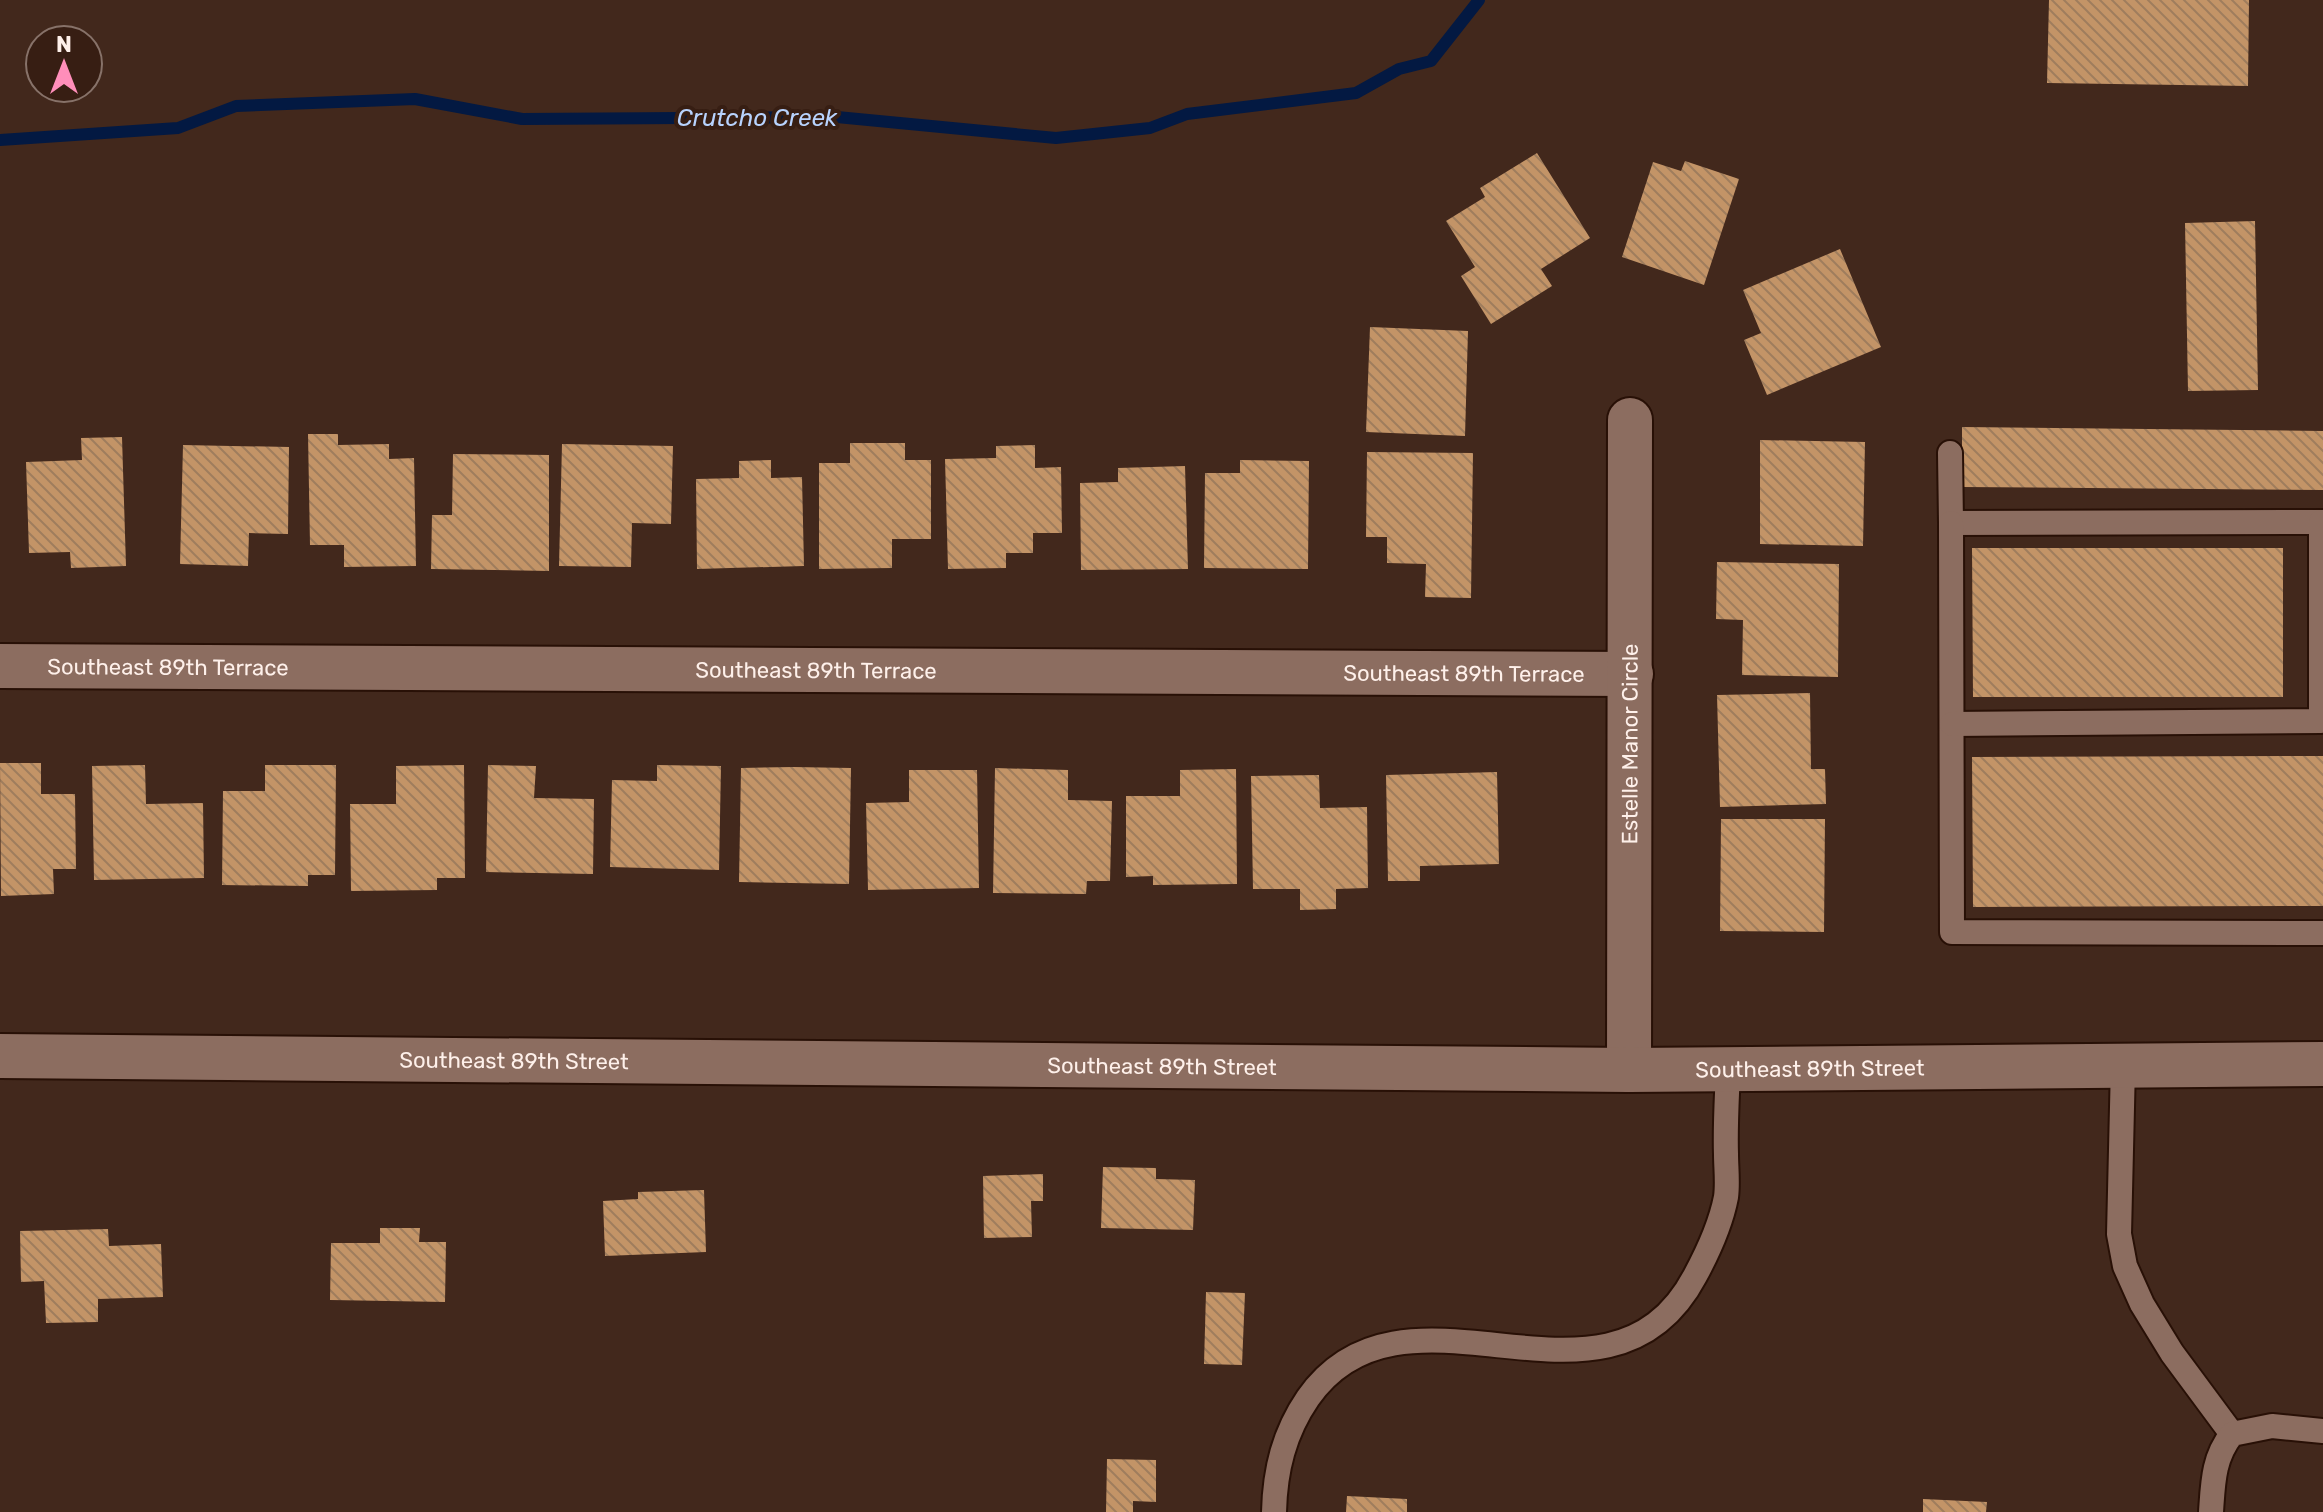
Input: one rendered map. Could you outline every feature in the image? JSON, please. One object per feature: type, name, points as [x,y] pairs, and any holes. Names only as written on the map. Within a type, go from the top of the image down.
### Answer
[{"type":"street","name":"Estelle Manor Circle","points":[[1629,1070],[1630,420]]},
{"type":"street","name":"Southeast 89th Terrace","points":[[0,666],[1631,674]]},
{"type":"street","name":"Southeast 89th Street","points":[[0,1056],[1629,1070],[2323,1064]]},
{"type":"lane","points":[[1950,453],[1952,932],[2323,933]]},
{"type":"lane","points":[[1951,523],[2322,522],[2322,721],[1952,724]]},
{"type":"lane","points":[[2123,1065],[2119,1234],[2125,1266],[2142,1304],[2172,1353],[2232,1434]]},
{"type":"lane","points":[[1274,1512],[1275,1484],[1289,1426],[1322,1378],[1354,1354],[1423,1339],[1468,1340],[1534,1351],[1610,1347],[1652,1331],[1683,1300],[1706,1256],[1726,1196],[1728,1069]]},
{"type":"lane","points":[[2211,1512],[2214,1469],[2221,1448],[2232,1434],[2272,1426],[2323,1431]]},
{"type":"building","points":[[2049,0],[2249,0],[2248,86],[2047,83]]},
{"type":"building","points":[[1537,153],[1590,238],[1541,269],[1552,286],[1491,324],[1461,276],[1475,267],[1446,221],[1485,197],[1480,188]]},
{"type":"building","points":[[1685,161],[1739,179],[1704,285],[1622,257],[1653,162],[1681,171]]},
{"type":"building","points":[[2255,221],[2258,390],[2188,391],[2185,223]]},
{"type":"building","points":[[1840,249],[1881,347],[1767,395],[1744,340],[1761,333],[1743,290]]},
{"type":"building","points":[[1370,327],[1468,331],[1465,436],[1366,432]]},
{"type":"building","points":[[1962,427],[2323,431],[2323,490],[1962,487]]},
{"type":"building","points":[[308,434],[338,434],[338,445],[389,444],[389,459],[414,458],[416,566],[344,567],[344,545],[310,545]]},
{"type":"building","points":[[122,437],[126,566],[71,568],[70,552],[29,553],[26,462],[82,460],[81,438]]},
{"type":"building","points":[[1760,440],[1865,442],[1863,546],[1760,544]]},
{"type":"building","points":[[850,443],[905,443],[905,460],[931,460],[931,539],[892,539],[892,568],[819,569],[819,463],[850,463]]},
{"type":"building","points":[[562,444],[673,446],[671,524],[632,523],[631,567],[559,566]]},
{"type":"building","points":[[183,445],[289,447],[288,534],[249,533],[248,566],[180,564]]},
{"type":"building","points":[[1035,445],[1035,468],[1061,467],[1062,533],[1033,533],[1033,553],[1006,553],[1006,568],[948,569],[945,459],[996,458],[996,446]]},
{"type":"building","points":[[1367,452],[1473,453],[1471,598],[1425,597],[1426,564],[1387,563],[1387,537],[1366,537]]},
{"type":"building","points":[[453,454],[549,455],[549,571],[431,569],[432,515],[452,515]]},
{"type":"building","points":[[771,460],[771,478],[802,477],[804,566],[697,569],[696,479],[739,478],[739,461]]},
{"type":"building","points":[[1240,460],[1309,461],[1308,569],[1204,568],[1205,473],[1240,473]]},
{"type":"building","points":[[1185,466],[1188,569],[1081,570],[1080,483],[1118,482],[1118,468]]},
{"type":"building","points":[[1972,548],[2283,548],[2283,697],[1973,697]]},
{"type":"building","points":[[1717,562],[1839,564],[1838,677],[1742,675],[1743,620],[1716,619]]},
{"type":"building","points":[[1810,693],[1811,769],[1825,769],[1826,804],[1720,807],[1717,695]]},
{"type":"building","points":[[2323,756],[2323,906],[1973,907],[1972,757]]},
{"type":"building","points":[[0,763],[41,763],[41,794],[75,794],[76,869],[53,869],[54,894],[1,896]]},
{"type":"building","points":[[145,765],[146,804],[203,803],[204,878],[94,880],[92,766]]},
{"type":"building","points":[[265,765],[336,765],[335,875],[308,875],[308,886],[222,885],[223,791],[265,791]]},
{"type":"building","points":[[464,765],[465,878],[437,878],[437,890],[351,891],[350,804],[396,804],[396,766]]},
{"type":"building","points":[[488,765],[536,766],[534,798],[594,799],[593,874],[486,872]]},
{"type":"building","points":[[657,765],[721,766],[719,870],[610,867],[612,780],[657,781]]},
{"type":"building","points":[[741,768],[851,768],[849,884],[739,882]]},
{"type":"building","points":[[995,768],[1068,770],[1068,800],[1112,801],[1110,881],[1087,881],[1086,894],[993,893]]},
{"type":"building","points":[[1236,769],[1237,884],[1153,885],[1153,876],[1126,877],[1126,796],[1180,796],[1180,770]]},
{"type":"building","points":[[909,770],[977,770],[979,888],[868,890],[866,803],[909,802]]},
{"type":"building","points":[[1497,772],[1499,864],[1420,866],[1420,881],[1388,881],[1386,775]]},
{"type":"building","points":[[1319,775],[1320,808],[1367,807],[1368,888],[1336,889],[1336,909],[1300,910],[1300,889],[1253,889],[1251,776]]},
{"type":"building","points":[[1721,819],[1825,819],[1824,932],[1720,931]]},
{"type":"building","points":[[1103,1167],[1156,1168],[1156,1179],[1195,1180],[1193,1230],[1101,1228]]},
{"type":"building","points":[[1043,1174],[1043,1201],[1031,1201],[1032,1237],[984,1238],[983,1176]]},
{"type":"building","points":[[704,1190],[706,1252],[605,1256],[603,1201],[638,1199],[638,1192]]},
{"type":"building","points":[[380,1228],[420,1228],[419,1242],[446,1242],[445,1302],[330,1300],[331,1243],[380,1243]]},
{"type":"building","points":[[108,1229],[109,1246],[161,1244],[163,1297],[98,1299],[98,1322],[46,1323],[44,1281],[21,1282],[20,1231]]},
{"type":"building","points":[[1206,1292],[1245,1293],[1242,1365],[1204,1364]]},
{"type":"building","points":[[1107,1459],[1156,1460],[1156,1502],[1133,1501],[1133,1512],[1106,1512]]},
{"type":"building","points":[[1347,1496],[1407,1499],[1407,1512],[1346,1512]]},
{"type":"building","points":[[1923,1499],[1987,1502],[1986,1512],[1923,1512]]},
{"type":"waterway","name":"Crutcho Creek","points":[[0,140],[178,128],[236,106],[415,99],[522,119],[837,117],[1056,138],[1150,128],[1187,114],[1356,93],[1399,69],[1431,61],[1479,0]]}]
